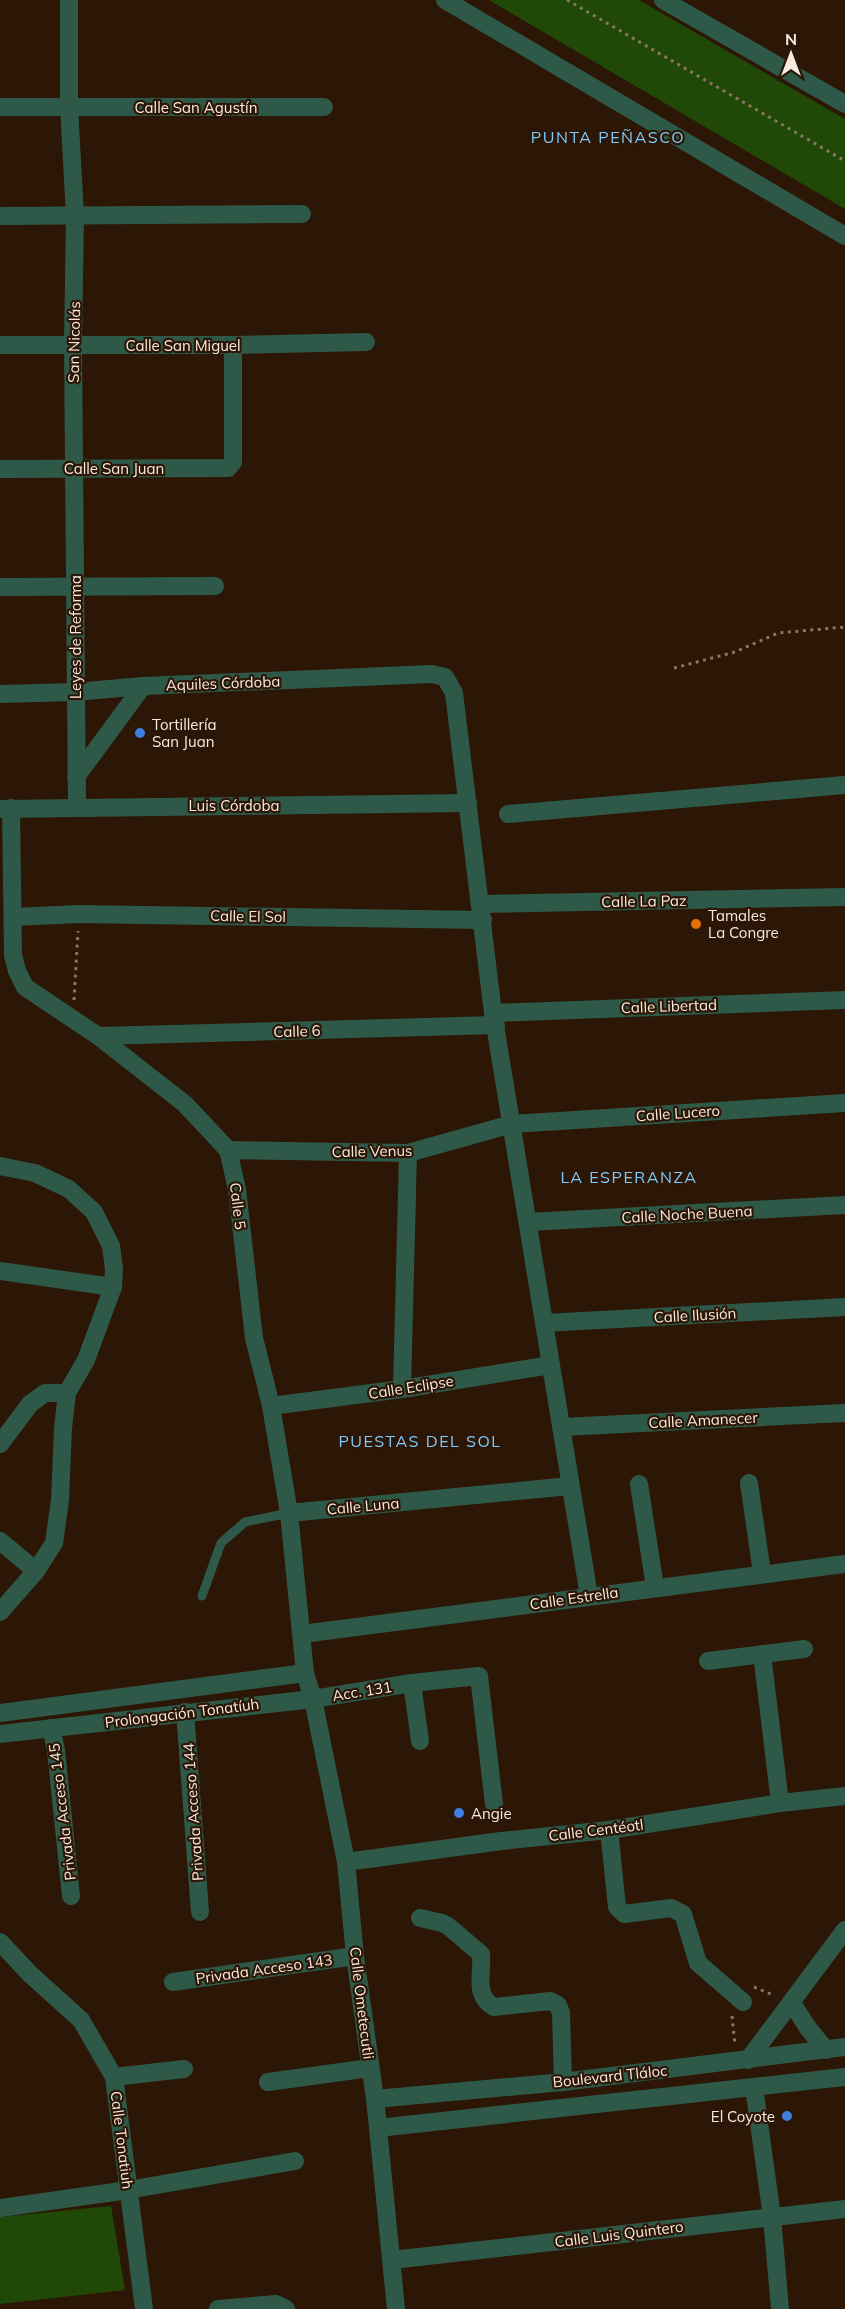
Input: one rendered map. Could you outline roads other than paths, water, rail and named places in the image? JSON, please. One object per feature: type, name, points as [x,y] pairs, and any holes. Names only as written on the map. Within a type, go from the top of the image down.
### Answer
[{"type":"street","points":[[69,0],[69,106],[75,215]]},
{"type":"street","points":[[446,0],[845,237]]},
{"type":"street","points":[[663,0],[845,104]]},
{"type":"street","name":"Calle San Agustín","points":[[0,107],[324,107]]},
{"type":"street","points":[[0,216],[302,214]]},
{"type":"street","name":"San Nicolás","points":[[74,468],[75,215]]},
{"type":"street","name":"Calle San Miguel","points":[[0,345],[233,345],[366,342]]},
{"type":"street","name":"Calle San Juan","points":[[0,469],[228,468],[233,462],[233,345]]},
{"type":"street","name":"Leyes de Reforma","points":[[74,468],[77,806]]},
{"type":"street","points":[[0,587],[215,586]]},
{"type":"street","name":"Aquiles Córdoba","points":[[0,694],[432,674],[445,678],[454,693],[468,803]]},
{"type":"street","points":[[76,777],[143,686]]},
{"type":"street","points":[[508,814],[845,785]]},
{"type":"street","points":[[468,803],[494,1019],[589,1596]]},
{"type":"street","name":"Luis Córdoba","points":[[5,808],[468,803]]},
{"type":"street","points":[[5,808],[13,917],[13,955],[17,971],[25,987],[98,1036],[185,1104],[228,1150]]},
{"type":"street","name":"Calle La Paz","points":[[481,912],[845,897]]},
{"type":"street","name":"Calle El Sol","points":[[13,917],[79,914],[481,912]]},
{"type":"street","name":"Calle Libertad","points":[[494,1019],[845,1000]]},
{"type":"street","name":"Calle 6","points":[[98,1036],[494,1019]]},
{"type":"street","name":"Calle Lucero","points":[[512,1124],[845,1103]]},
{"type":"street","name":"Calle Venus","points":[[228,1150],[408,1153],[512,1124]]},
{"type":"street","name":"Calle 5","points":[[228,1150],[237,1189],[254,1338],[271,1406],[289,1513],[305,1673],[313,1699]]},
{"type":"street","points":[[402,1389],[408,1153]]},
{"type":"street","points":[[0,1166],[35,1173],[69,1189],[94,1212],[111,1246],[113,1287],[86,1360],[68,1393],[63,1428],[60,1500],[54,1543],[36,1571],[0,1612]]},
{"type":"street","name":"Calle Noche Buena","points":[[529,1222],[845,1205]]},
{"type":"street","points":[[1,1273],[113,1287]]},
{"type":"street","name":"Calle Ilusión","points":[[544,1323],[845,1307]]},
{"type":"street","name":"Calle Eclipse","points":[[271,1406],[402,1389],[551,1365]]},
{"type":"street","points":[[0,1444],[30,1404],[45,1393],[68,1393]]},
{"type":"street","name":"Calle Amanecer","points":[[562,1427],[845,1413]]},
{"type":"street","points":[[749,1483],[762,1574]]},
{"type":"street","points":[[639,1484],[655,1587]]},
{"type":"street","name":"Calle Luna","points":[[289,1513],[570,1486]]},
{"type":"street","points":[[0,1541],[36,1571]]},
{"type":"street","name":"Calle Estrella","points":[[302,1634],[845,1564]]},
{"type":"street","points":[[708,1661],[804,1649]]},
{"type":"street","points":[[762,1654],[780,1803]]},
{"type":"street","points":[[0,1713],[305,1673]]},
{"type":"street","name":"Acc. 131","points":[[313,1699],[412,1683],[480,1676],[494,1804]]},
{"type":"street","points":[[412,1683],[420,1741]]},
{"type":"street","name":"Prolongación Tonatíuh","points":[[51,1728],[313,1699]]},
{"type":"street","name":"Calle Ometecutli","points":[[313,1699],[346,1862],[355,1956],[375,2099],[396,2309]]},
{"type":"street","name":"Privada Acceso 144","points":[[185,1712],[200,1912]]},
{"type":"street","points":[[0,1734],[51,1728]]},
{"type":"street","name":"Privada Acceso 145","points":[[51,1728],[56,1750],[71,1896]]},
{"type":"street","name":"Calle Centéotl","points":[[346,1862],[501,1841],[609,1830],[780,1803],[840,1798]]},
{"type":"street","points":[[609,1830],[617,1907],[624,1914],[671,1908],[683,1914],[698,1963],[743,2002]]},
{"type":"street","points":[[420,1918],[448,1926],[481,1954],[480,1982],[486,2002],[494,2007],[550,2001],[558,2005],[561,2013],[563,2082]]},
{"type":"street","points":[[748,2060],[843,1936]]},
{"type":"street","name":"Calle Tonatiuh","points":[[0,1942],[30,1974],[81,2020],[114,2077],[144,2309]]},
{"type":"street","name":"Privada Acceso 143","points":[[173,1982],[355,1956]]},
{"type":"street","points":[[792,2003],[826,2050]]},
{"type":"street","name":"Boulevard Tláloc","points":[[375,2099],[563,2082],[845,2048]]},
{"type":"street","points":[[268,2082],[370,2068]]},
{"type":"street","points":[[114,2077],[183,2069]]},
{"type":"street","name":"Boulevard Tláloc","points":[[378,2128],[845,2077]]},
{"type":"street","points":[[754,2087],[772,2217],[780,2309]]},
{"type":"street","points":[[0,2208],[128,2190],[295,2161]]},
{"type":"street","name":"Calle Luis Quintero","points":[[392,2260],[845,2209]]},
{"type":"street","points":[[218,2309],[276,2304],[286,2309]]},
{"type":"lane","name":"Calle Luna","points":[[202,1596],[221,1543],[245,1522],[289,1513]]},
{"type":"place","name":"Tortillería San Juan","points":[[140,733]]},
{"type":"place","name":"Tamales La Congre","points":[[696,924]]},
{"type":"place","name":"Angie","points":[[459,1813]]},
{"type":"place","name":"El Coyote","points":[[787,2116]]},
{"type":"district","name":"PUNTA PEÑASCO","points":[[608,137]]},
{"type":"district","name":"LA ESPERANZA","points":[[629,1177]]},
{"type":"district","name":"PUESTAS DEL SOL","points":[[420,1441]]}]
